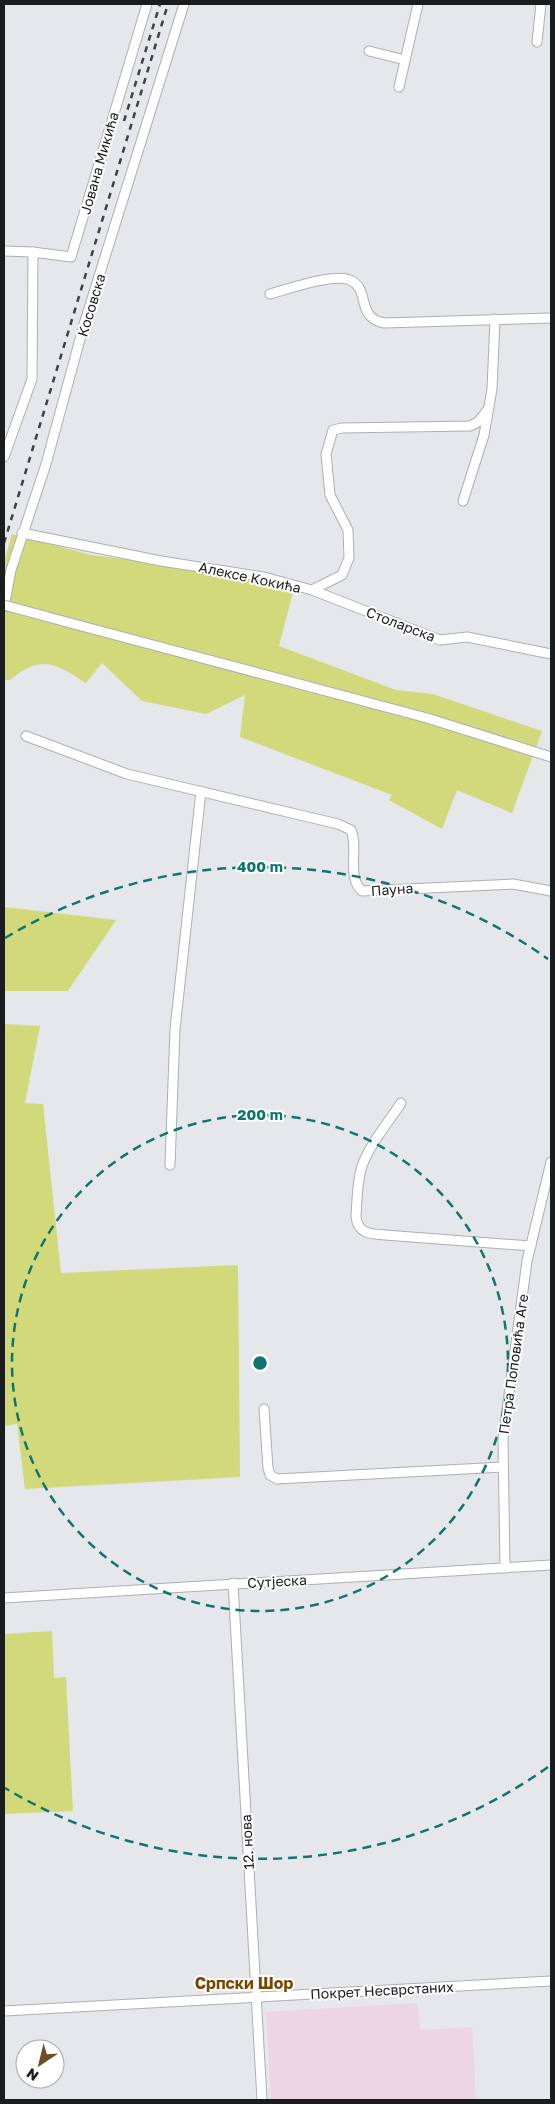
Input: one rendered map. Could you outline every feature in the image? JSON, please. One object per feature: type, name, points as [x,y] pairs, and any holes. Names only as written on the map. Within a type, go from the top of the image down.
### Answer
[{"type":"street","name":"Јована Микића","points":[[4,251],[33,252],[71,257],[147,4]]},
{"type":"street","name":"Косовска","points":[[4,606],[11,570],[46,464],[85,321],[184,4]]},
{"type":"street","points":[[399,87],[418,4]]},
{"type":"street","points":[[537,42],[541,4]]},
{"type":"street","points":[[368,51],[405,60]]},
{"type":"street","points":[[4,457],[32,378],[33,252]]},
{"type":"street","points":[[270,294],[308,282],[341,279],[350,280],[357,285],[369,316],[376,321],[384,323],[551,318]]},
{"type":"street","points":[[463,501],[484,435],[489,408],[494,364],[496,319]]},
{"type":"street","name":"Алексе Кокића","points":[[22,533],[161,562],[264,576],[312,590],[342,574],[349,558],[348,530],[330,495],[326,454],[333,430],[342,428],[470,426],[478,422],[489,408]]},
{"type":"street","name":"Столарска","points":[[312,590],[440,640],[466,637],[551,654]]},
{"type":"street","points":[[4,606],[427,718],[551,757]]},
{"type":"street","name":"Пауна","points":[[26,736],[127,774],[338,824],[351,830],[354,837],[354,878],[356,886],[362,891],[513,884],[551,891]]},
{"type":"street","points":[[170,1165],[175,1029],[202,791]]},
{"type":"street","points":[[402,1103],[367,1154],[362,1165],[356,1217],[356,1223],[361,1230],[370,1234],[531,1246]]},
{"type":"street","name":"Петра Поповића Аге","points":[[505,1568],[503,1439],[531,1246],[551,1162]]},
{"type":"street","points":[[264,1409],[268,1468],[270,1475],[275,1479],[503,1467]]},
{"type":"street","name":"Сутјеска","points":[[4,1598],[551,1565]]},
{"type":"street","name":"12. нова","points":[[233,1583],[262,2100]]},
{"type":"street","name":"Покрет Несврстаних","points":[[4,2011],[551,1981]]},
{"type":"shaded area","points":[[417,2003],[421,2030],[472,2027],[476,2100],[271,2100],[266,2012]]},
{"type":"green space","points":[[12,534],[91,555],[210,570],[294,588],[279,646],[396,690],[433,694],[542,731],[512,813],[457,790],[442,829],[389,800],[392,795],[240,737],[245,695],[206,714],[142,701],[102,663],[86,683],[57,666],[48,664],[39,664],[21,672],[10,680],[4,680],[4,562]]},
{"type":"green space","points":[[4,907],[116,920],[68,991],[4,991]]},
{"type":"green space","points":[[4,1024],[40,1026],[25,1103],[43,1104],[61,1273],[238,1265],[240,1477],[25,1489],[17,1424],[4,1426]]},
{"type":"green space","points":[[52,1631],[54,1678],[66,1677],[73,1811],[4,1814],[4,1634]]},
{"type":"railway","points":[[124,121],[160,4]]},
{"type":"railway","points":[[4,543],[168,4]]},
{"type":"district","name":"Српски Шор","points":[[244,1983]]}]
